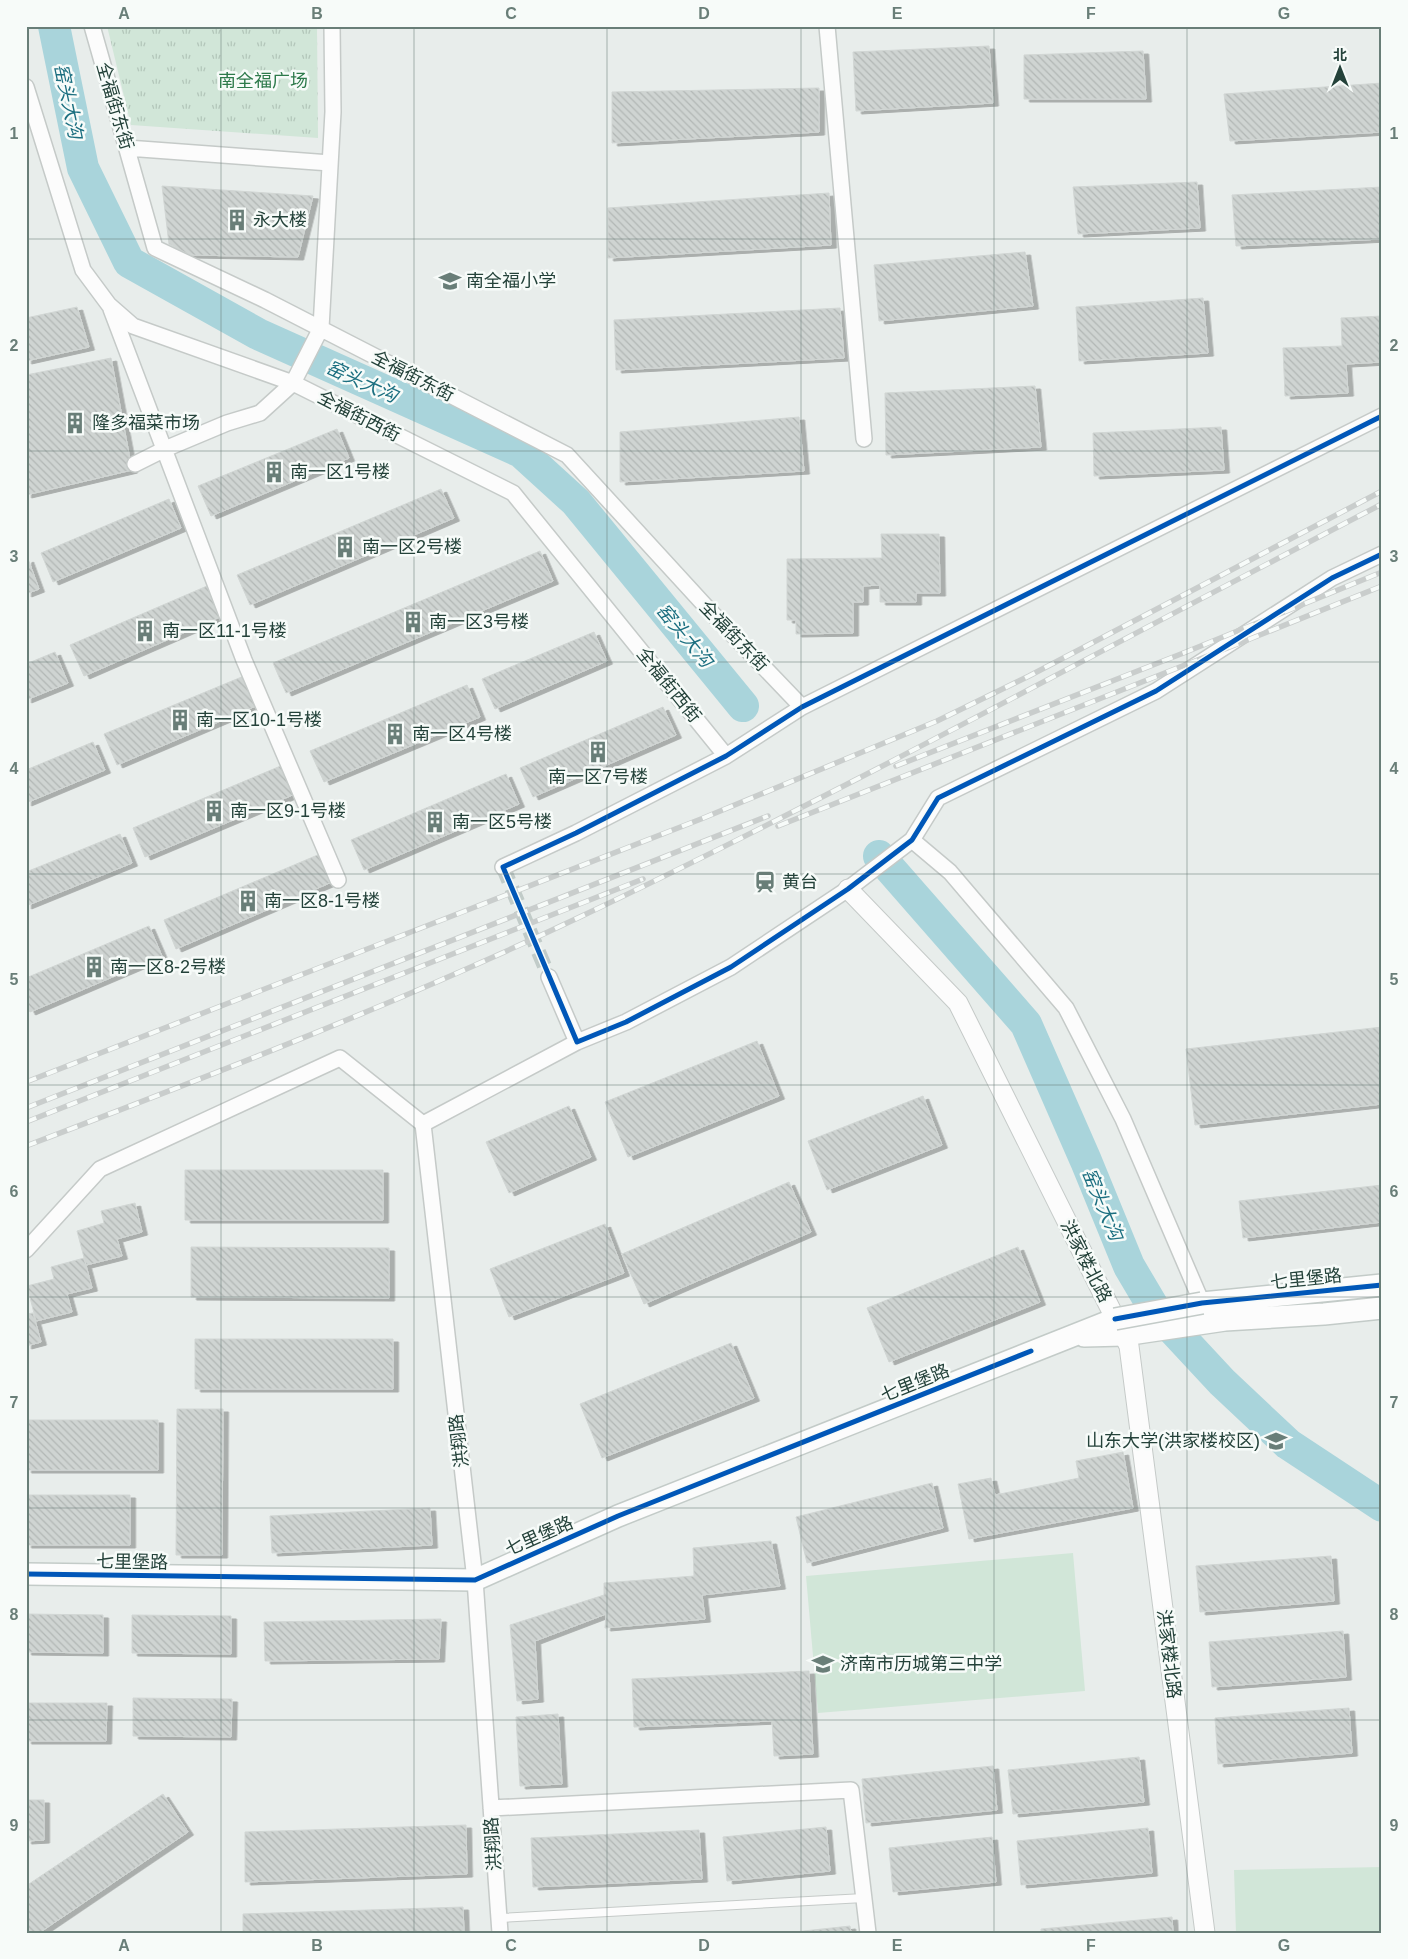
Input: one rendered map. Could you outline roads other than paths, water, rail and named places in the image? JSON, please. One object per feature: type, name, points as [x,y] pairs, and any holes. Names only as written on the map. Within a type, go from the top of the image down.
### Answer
[{"type":"main road","name":"七里堡路","points":[[26,1574],[475,1580],[618,1516],[1067,1336],[1382,1285]]},
{"type":"main road","name":"七里堡路","points":[[1204,1313],[1382,1308]]},
{"type":"street","name":"全福街东街","points":[[92,26],[155,248],[321,328],[567,456],[710,611],[802,707]]},
{"type":"street","points":[[135,464],[227,423],[260,413],[293,383],[321,328],[333,112],[332,26]]},
{"type":"street","points":[[827,26],[864,439]]},
{"type":"street","name":"全福街西街","points":[[26,87],[82,270],[109,305],[133,326],[293,383],[512,493],[726,756]]},
{"type":"street","points":[[127,148],[330,163]]},
{"type":"street","points":[[109,305],[244,660],[338,880]]},
{"type":"street","points":[[503,868],[726,756],[802,707],[1382,416]]},
{"type":"street","points":[[26,1250],[100,1169],[340,1058],[423,1124],[577,1042],[626,1022],[731,967],[848,889],[912,840],[938,798],[1156,691],[1332,578],[1382,554]]},
{"type":"street","points":[[912,840],[950,872],[1066,1008],[1123,1119],[1204,1313]]},
{"type":"street","name":"洪家楼北路","points":[[848,889],[958,1003],[1129,1346],[1204,1933]]},
{"type":"street","points":[[549,977],[577,1042]]},
{"type":"street","name":"洪翔路","points":[[423,1124],[475,1580],[499,1926]]},
{"type":"street","points":[[491,1808],[851,1790],[868,1933]]},
{"type":"lane","points":[[499,1926],[864,1898]]},
{"type":"waterway","name":"窑头大沟","points":[[54,26],[83,168],[129,262],[258,334],[521,452],[576,502],[743,706]]},
{"type":"waterway","name":"窑头大沟","points":[[879,856],[1026,1024],[1086,1161],[1129,1266],[1155,1310],[1222,1382],[1288,1444],[1382,1506]]},
{"type":"tunnel","points":[[503,867],[549,977]]},
{"type":"railway","points":[[26,1082],[701,819],[937,721],[1029,676],[1382,491]]},
{"type":"railway","points":[[26,1146],[307,1036],[446,978],[584,915],[885,765],[1382,504]]},
{"type":"railway","points":[[896,766],[1186,652],[1382,572]]},
{"type":"railway","points":[[778,826],[1382,586]]},
{"type":"railway","points":[[26,1108],[768,816]]},
{"type":"railway","points":[[26,1122],[643,879]]},
{"type":"place","name":"永大楼","points":[[237,220]]},
{"type":"place","name":"南全福小学","points":[[450,281]]},
{"type":"place","name":"隆多福菜市场","points":[[75,423]]},
{"type":"place","name":"南一区1号楼","points":[[274,472]]},
{"type":"place","name":"南一区2号楼","points":[[345,547]]},
{"type":"place","name":"南一区3号楼","points":[[413,622]]},
{"type":"place","name":"南一区11-1号楼","points":[[145,631]]},
{"type":"place","name":"南一区10-1号楼","points":[[180,720]]},
{"type":"place","name":"南一区4号楼","points":[[395,734]]},
{"type":"place","name":"南一区7号楼","points":[[598,752]]},
{"type":"place","name":"南一区9-1号楼","points":[[214,811]]},
{"type":"place","name":"南一区5号楼","points":[[435,822]]},
{"type":"place","name":"黄台","points":[[765,882]]},
{"type":"place","name":"南一区8-1号楼","points":[[248,901]]},
{"type":"place","name":"南一区8-2号楼","points":[[94,967]]},
{"type":"place","name":"山东大学(洪家楼校区)","points":[[1276,1441]]},
{"type":"place","name":"济南市历城第三中学","points":[[823,1664]]},
{"type":"park label","name":"南全福广场","points":[[263,81]]}]
